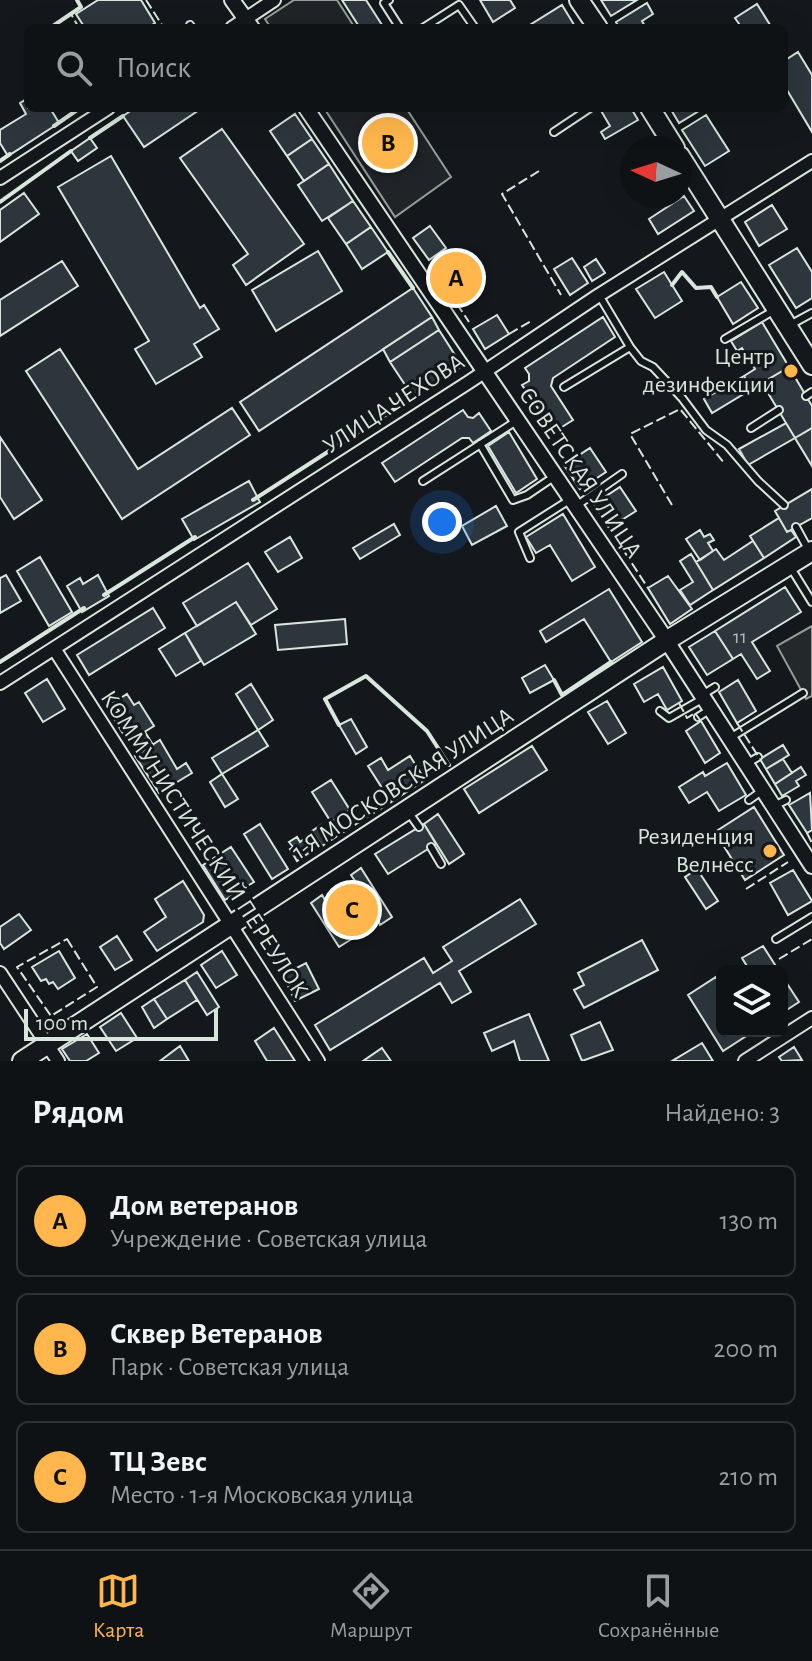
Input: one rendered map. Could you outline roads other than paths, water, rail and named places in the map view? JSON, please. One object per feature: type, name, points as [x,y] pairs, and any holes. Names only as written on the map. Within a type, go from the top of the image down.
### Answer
[{"type":"main road","points":[[579,0],[595,24]]},
{"type":"main road","points":[[652,112],[668,136]]},
{"type":"main road","points":[[692,175],[812,365]]},
{"type":"main road","name":"1-Я МОСКОВСКАЯ УЛИЦА","points":[[22,1061],[666,641],[811,551]]},
{"type":"street","points":[[232,0],[248,24],[274,0]]},
{"type":"street","points":[[0,178],[102,112]]},
{"type":"street","name":"СОВЕТСКАЯ УЛИЦА","points":[[309,112],[730,738],[752,760],[763,790],[780,803],[812,866]]},
{"type":"street","name":"УЛИЦА ЧЕХОВА","points":[[0,683],[485,372],[599,295],[812,161]]},
{"type":"street","name":"КОММУНИСТИЧЕСКИЙ ПЕРЕУЛОК","points":[[55,650],[318,1061]]},
{"type":"street","points":[[0,973],[58,1061]]},
{"type":"street","points":[[745,1061],[812,1018]]},
{"type":"lane","points":[[389,0],[384,3],[397,24]]},
{"type":"lane","points":[[429,24],[459,5],[472,24]]},
{"type":"lane","points":[[554,132],[584,112]]},
{"type":"lane","points":[[599,295],[641,361],[653,367],[706,430],[727,445],[784,505]]},
{"type":"lane","points":[[725,339],[776,309]]},
{"type":"lane","points":[[787,326],[812,313]]},
{"type":"lane","points":[[564,387],[630,347]]},
{"type":"lane","points":[[751,428],[779,410]]},
{"type":"lane","points":[[423,481],[518,420]]},
{"type":"lane","points":[[480,444],[513,500],[527,495],[555,476]]},
{"type":"lane","points":[[530,558],[519,532],[622,474]]},
{"type":"lane","points":[[796,527],[811,551]]},
{"type":"lane","points":[[789,565],[812,602]]},
{"type":"lane","points":[[730,738],[803,693]]},
{"type":"lane","points":[[660,711],[669,718],[706,701]]},
{"type":"lane","points":[[749,800],[763,790]]},
{"type":"lane","points":[[407,810],[419,827]]},
{"type":"lane","points":[[431,847],[441,864]]},
{"type":"lane","points":[[776,939],[812,917]]},
{"type":"place","name":"Сквер Ветеранов","points":[[388,143]]},
{"type":"place","name":"Дом ветеранов","points":[[456,278]]},
{"type":"place","name":"Центр дезинфекции","points":[[791,371]]},
{"type":"place","name":"Резиденция Велнесс","points":[[770,851]]},
{"type":"place","name":"ТЦ Зевс","points":[[352,910]]}]
